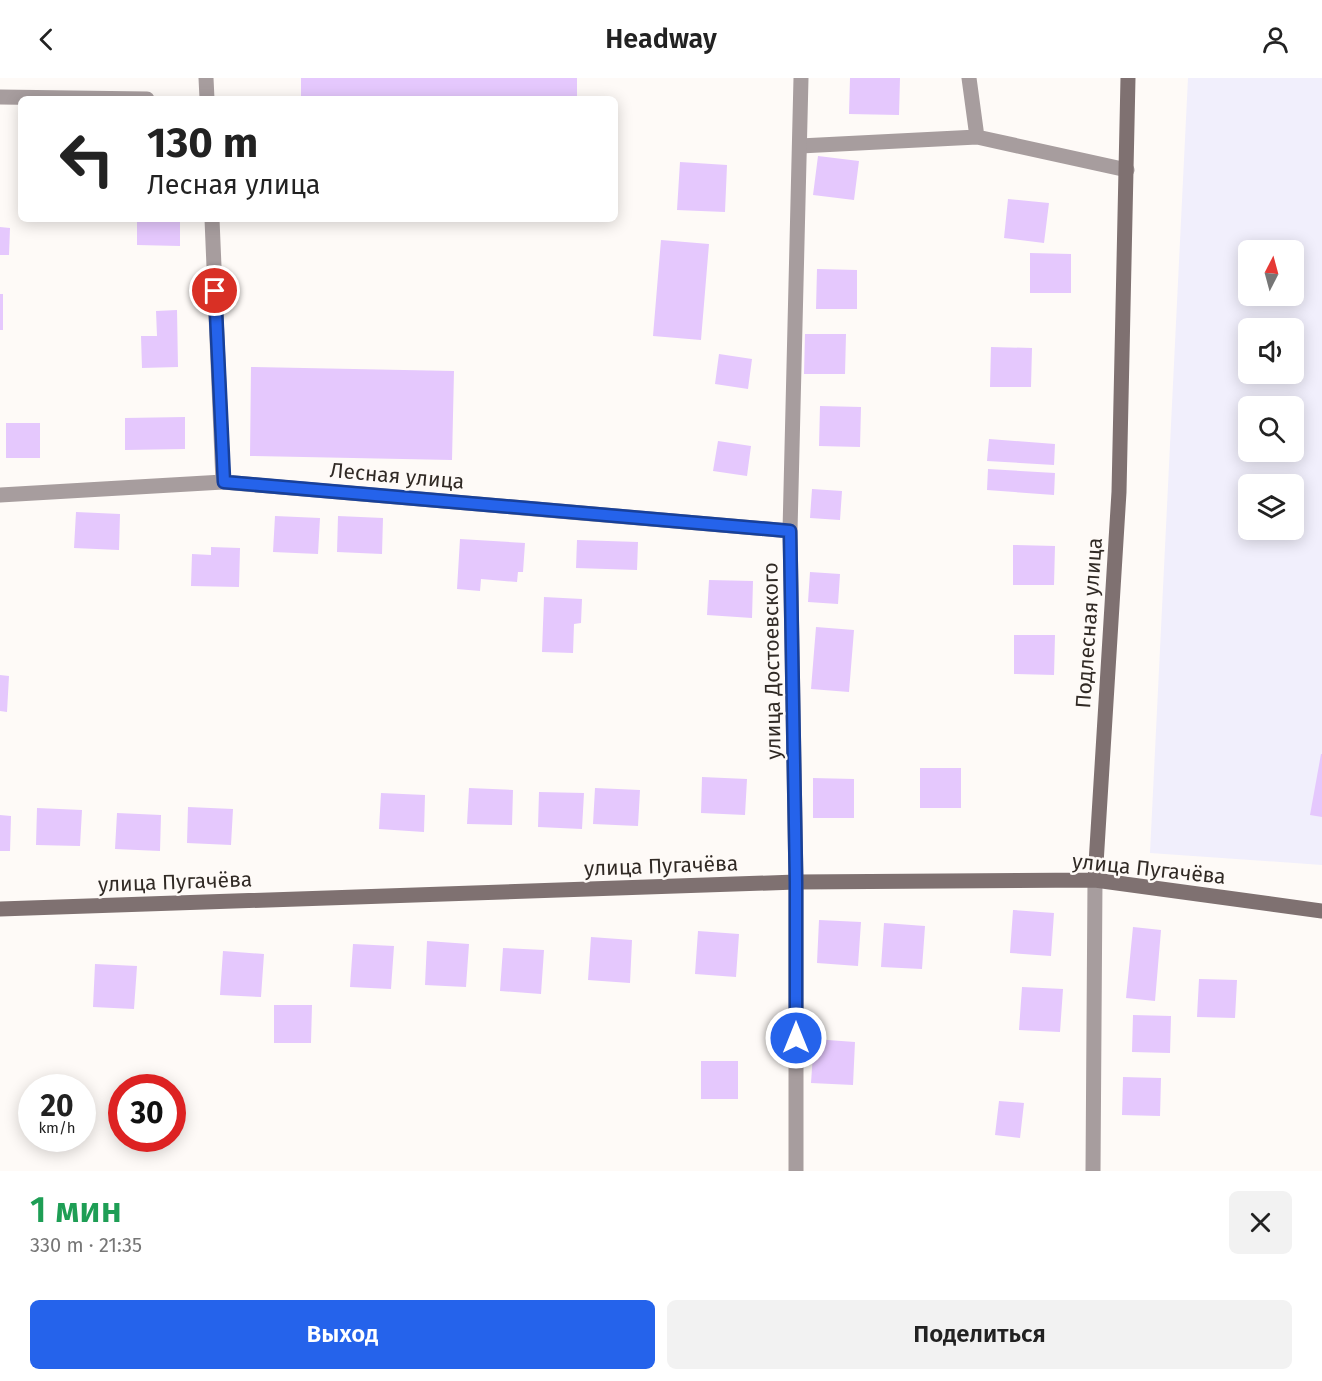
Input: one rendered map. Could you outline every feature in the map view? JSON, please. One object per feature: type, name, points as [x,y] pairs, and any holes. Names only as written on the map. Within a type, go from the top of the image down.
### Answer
[{"type":"main road","name":"Подлесная улица","points":[[1095,880],[1119,492],[1128,78]]},
{"type":"main road","name":"улица Пугачёва","points":[[0,909],[796,882],[1095,880],[1322,911]]},
{"type":"street","points":[[206,78],[207,96]]},
{"type":"street","name":"улица Достоевского","points":[[796,1171],[796,882],[790,531],[801,78]]},
{"type":"street","points":[[969,78],[977,137]]},
{"type":"street","points":[[0,97],[18,97]]},
{"type":"street","points":[[800,146],[977,137],[1127,170]]},
{"type":"street","points":[[212,222],[224,482]]},
{"type":"street","name":"Лесная улица","points":[[0,495],[224,482],[790,531]]},
{"type":"street","name":"Подлесная улица","points":[[1093,1171],[1095,880]]},
{"type":"shaded area","points":[[1188,78],[1322,78],[1322,865],[1150,853]]},
{"type":"building","points":[[301,78],[577,78],[577,96],[301,96]]},
{"type":"building","points":[[850,78],[900,78],[899,115],[849,114]]},
{"type":"building","points":[[818,156],[859,161],[854,200],[813,195]]},
{"type":"building","points":[[680,162],[727,165],[725,212],[677,210]]},
{"type":"building","points":[[1008,199],[1049,203],[1044,243],[1004,238]]},
{"type":"building","points":[[137,222],[180,222],[180,246],[137,245]]},
{"type":"building","points":[[0,227],[10,228],[9,255],[0,255]]},
{"type":"building","points":[[661,240],[709,244],[701,340],[653,336]]},
{"type":"building","points":[[1030,253],[1071,254],[1071,293],[1030,293]]},
{"type":"building","points":[[817,269],[857,270],[857,309],[816,309]]},
{"type":"building","points":[[0,294],[3,294],[3,330],[0,330]]},
{"type":"building","points":[[177,310],[178,367],[142,368],[141,336],[157,336],[156,311]]},
{"type":"building","points":[[805,334],[846,334],[845,374],[804,374]]},
{"type":"building","points":[[991,347],[1032,348],[1031,387],[990,387]]},
{"type":"building","points":[[719,354],[752,359],[748,389],[715,384]]},
{"type":"building","points":[[251,367],[454,371],[452,460],[250,456]]},
{"type":"building","points":[[820,406],[861,407],[860,447],[819,446]]},
{"type":"building","points":[[185,417],[185,449],[125,450],[125,418]]},
{"type":"building","points":[[6,423],[40,423],[40,458],[6,458]]},
{"type":"building","points":[[989,439],[1055,444],[1054,465],[987,461]]},
{"type":"building","points":[[718,441],[751,446],[747,476],[713,471]]},
{"type":"building","points":[[988,469],[1055,473],[1054,495],[987,490]]},
{"type":"building","points":[[812,489],[842,491],[840,520],[810,518]]},
{"type":"building","points":[[76,512],[120,514],[119,550],[74,548]]},
{"type":"building","points":[[275,516],[320,518],[318,554],[273,552]]},
{"type":"building","points":[[338,516],[383,518],[382,554],[337,552]]},
{"type":"building","points":[[460,539],[525,543],[523,572],[518,572],[517,582],[481,579],[480,591],[457,589]]},
{"type":"building","points":[[577,540],[638,542],[637,570],[576,568]]},
{"type":"building","points":[[1013,545],[1055,546],[1054,585],[1013,585]]},
{"type":"building","points":[[211,547],[240,548],[239,587],[191,586],[192,554],[211,555]]},
{"type":"building","points":[[810,572],[840,574],[838,604],[808,602]]},
{"type":"building","points":[[709,580],[753,581],[752,618],[707,615]]},
{"type":"building","points":[[544,597],[582,599],[581,623],[574,624],[573,653],[542,652]]},
{"type":"building","points":[[816,627],[854,630],[849,692],[811,689]]},
{"type":"building","points":[[1014,635],[1055,635],[1054,675],[1014,674]]},
{"type":"building","points":[[0,675],[9,676],[7,712],[0,711]]},
{"type":"building","points":[[1322,754],[1322,817],[1310,815]]},
{"type":"building","points":[[920,768],[961,768],[961,808],[920,808]]},
{"type":"building","points":[[702,777],[747,779],[745,815],[701,813]]},
{"type":"building","points":[[813,778],[854,779],[854,818],[813,818]]},
{"type":"building","points":[[469,788],[513,790],[512,825],[467,824]]},
{"type":"building","points":[[595,788],[640,790],[638,826],[593,824]]},
{"type":"building","points":[[539,792],[584,793],[582,829],[538,827]]},
{"type":"building","points":[[381,793],[425,795],[424,832],[379,829]]},
{"type":"building","points":[[188,807],[233,809],[231,845],[187,843]]},
{"type":"building","points":[[37,808],[82,810],[80,846],[36,845]]},
{"type":"building","points":[[117,813],[161,815],[160,851],[115,849]]},
{"type":"building","points":[[0,815],[11,816],[10,851],[0,851]]},
{"type":"building","points":[[1013,910],[1054,913],[1051,956],[1010,953]]},
{"type":"building","points":[[819,920],[861,922],[858,966],[817,963]]},
{"type":"building","points":[[884,923],[925,926],[922,969],[881,967]]},
{"type":"building","points":[[1133,927],[1161,930],[1155,1001],[1126,998]]},
{"type":"building","points":[[698,931],[739,934],[736,977],[695,974]]},
{"type":"building","points":[[591,937],[632,940],[630,983],[588,980]]},
{"type":"building","points":[[427,941],[469,944],[466,987],[425,985]]},
{"type":"building","points":[[353,944],[394,946],[391,989],[350,987]]},
{"type":"building","points":[[503,948],[544,950],[541,994],[500,991]]},
{"type":"building","points":[[223,951],[264,954],[261,997],[220,995]]},
{"type":"building","points":[[95,964],[137,966],[134,1009],[93,1007]]},
{"type":"building","points":[[1199,979],[1237,980],[1235,1018],[1197,1017]]},
{"type":"building","points":[[1022,987],[1063,989],[1060,1032],[1019,1030]]},
{"type":"building","points":[[274,1005],[312,1005],[311,1043],[274,1043]]},
{"type":"building","points":[[1133,1015],[1171,1016],[1170,1053],[1132,1052]]},
{"type":"building","points":[[814,1039],[855,1042],[853,1085],[811,1083]]},
{"type":"building","points":[[701,1061],[738,1061],[738,1099],[701,1099]]},
{"type":"building","points":[[1123,1077],[1161,1078],[1160,1116],[1122,1115]]},
{"type":"building","points":[[999,1101],[1024,1103],[1020,1138],[995,1135]]},
{"type":"route","points":[[215,291],[224,482],[790,531],[796,882],[796,1038]]}]
